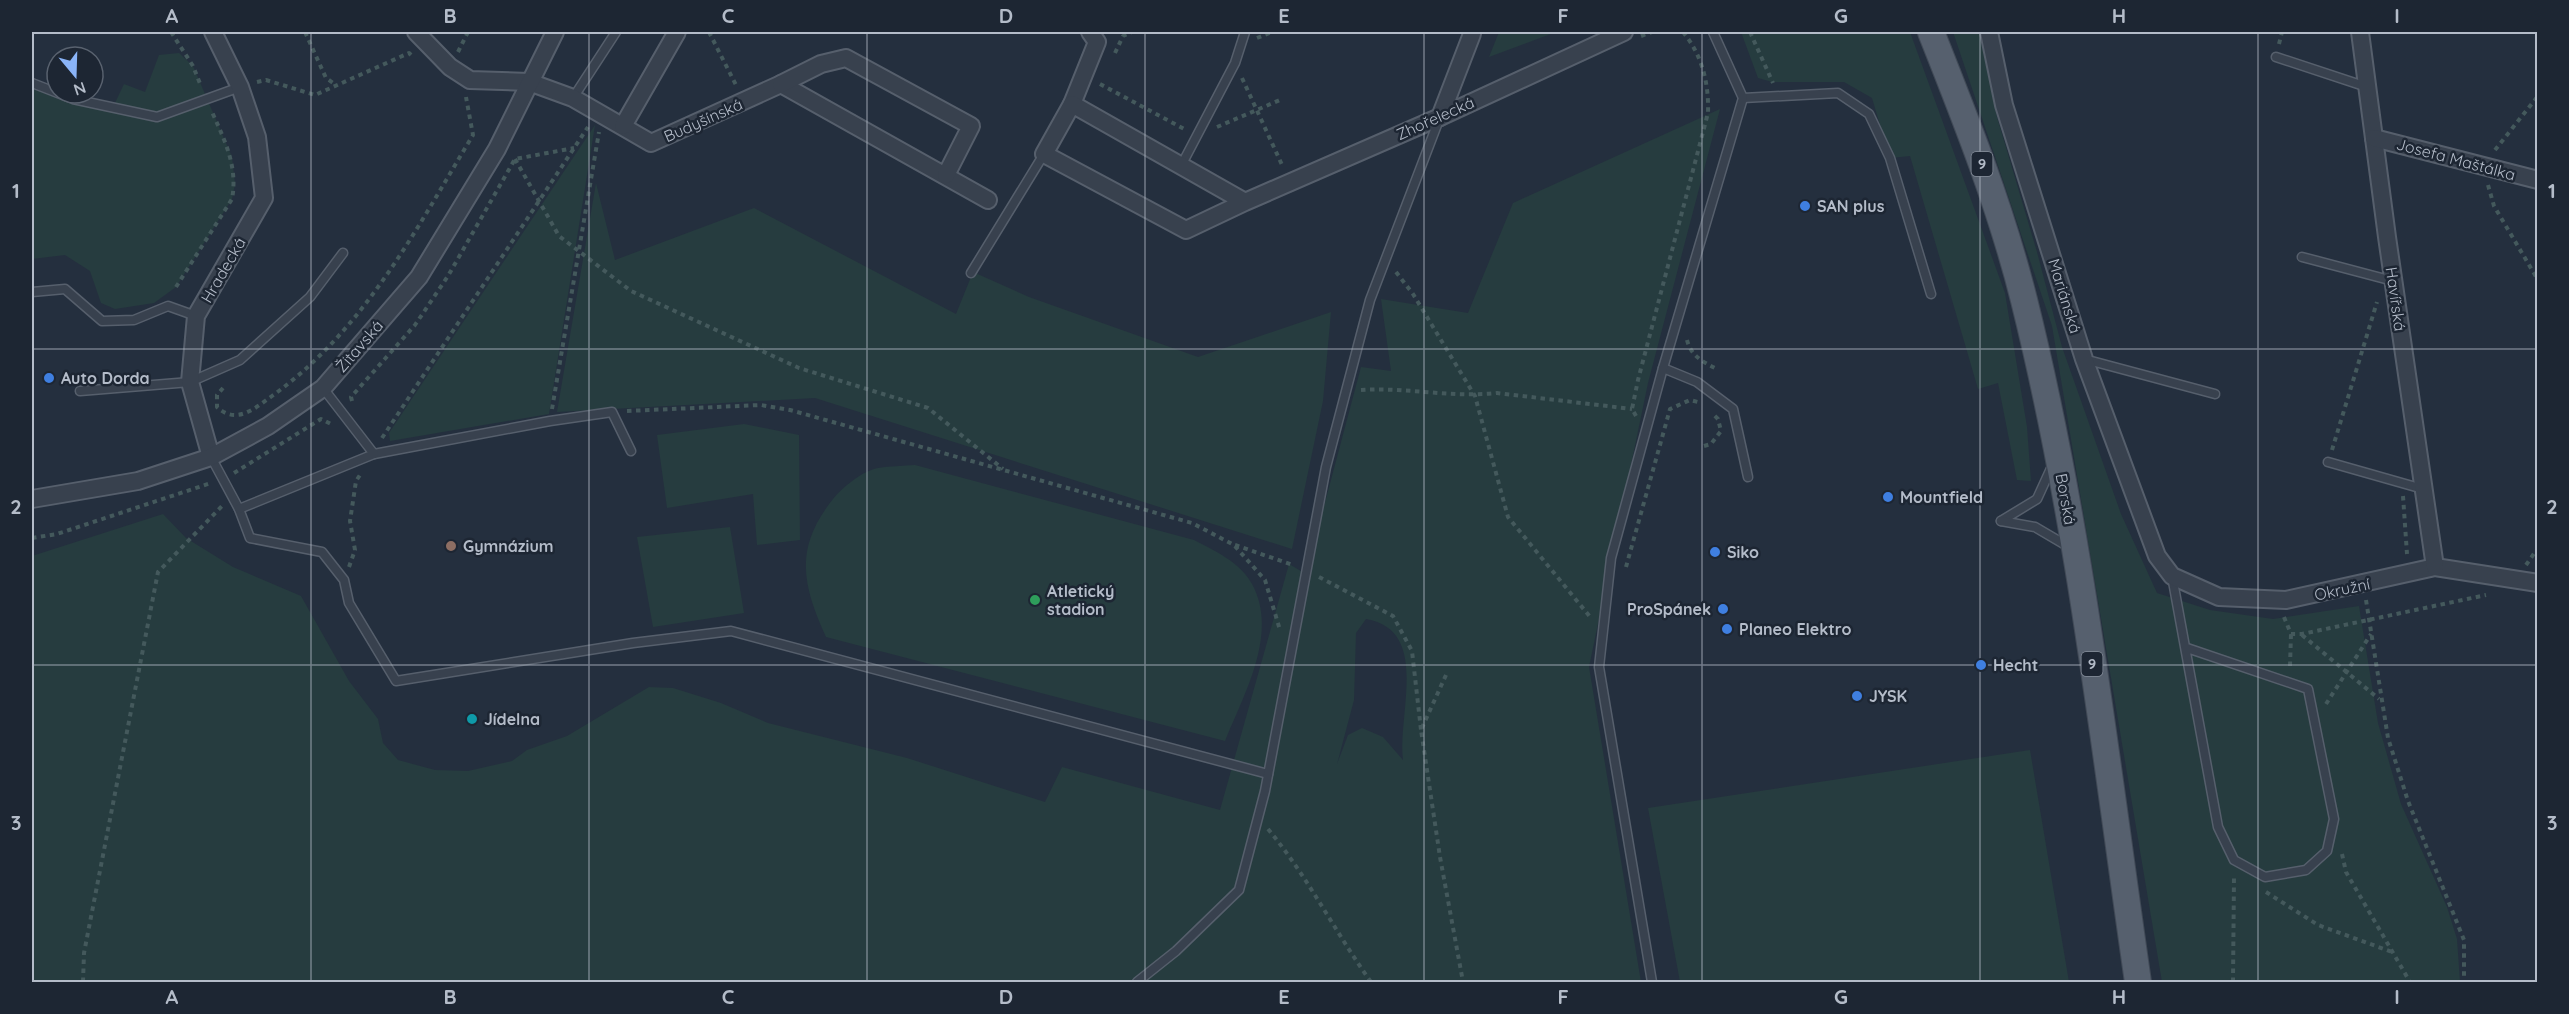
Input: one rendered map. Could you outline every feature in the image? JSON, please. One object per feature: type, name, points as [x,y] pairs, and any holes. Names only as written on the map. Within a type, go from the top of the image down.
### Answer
[{"type":"main road","name":"Borská","points":[[1931,32],[2003,225],[2024,299],[2058,453],[2076,551],[2138,982]]},
{"type":"street","name":"Hradecká","points":[[211,457],[190,382],[196,316],[264,198],[257,137],[240,87],[213,32]]},
{"type":"street","name":"Budyšínská","points":[[416,32],[450,67],[471,80],[530,82],[573,98],[651,143],[744,102],[821,64],[846,58],[971,126],[946,175]]},
{"type":"street","name":"Žitavská","points":[[32,499],[138,481],[211,457],[268,426],[323,388],[419,277],[497,149],[555,32]]},
{"type":"street","points":[[623,126],[676,32]]},
{"type":"street","points":[[1044,154],[1072,104],[1097,42],[1090,32]]},
{"type":"street","name":"Mariánská","points":[[1989,32],[2004,105],[2084,359],[2157,556]]},
{"type":"street","name":"Havířská","points":[[2360,32],[2393,281],[2435,567]]},
{"type":"street","points":[[1440,117],[1472,33]]},
{"type":"street","name":"Zhořelecká","points":[[1044,154],[1186,230],[1290,181],[1627,36]]},
{"type":"street","points":[[781,84],[988,200]]},
{"type":"street","points":[[1072,104],[1182,164],[1245,202]]},
{"type":"street","name":"Josefa Maštálka","points":[[2374,138],[2538,180]]},
{"type":"street","name":"Okružní","points":[[2157,556],[2172,576],[2219,597],[2286,600],[2435,567],[2538,583]]},
{"type":"lane","points":[[573,98],[616,32]]},
{"type":"lane","points":[[1182,164],[1235,63],[1245,32]]},
{"type":"lane","points":[[1652,982],[1599,667],[1611,558],[1663,368],[1743,98],[1713,32]]},
{"type":"lane","points":[[2276,57],[2367,87]]},
{"type":"lane","points":[[32,83],[72,99],[158,117],[240,87]]},
{"type":"lane","points":[[1743,98],[1838,93],[1869,114],[1890,158],[1931,294]]},
{"type":"lane","points":[[1137,982],[1176,951],[1239,890],[1268,774],[1326,467],[1346,390],[1370,300],[1440,117]]},
{"type":"lane","points":[[971,273],[1044,154]]},
{"type":"lane","points":[[80,391],[190,382],[240,360],[310,297],[343,253]]},
{"type":"lane","points":[[2302,257],[2393,281]]},
{"type":"lane","points":[[32,292],[65,289],[102,321],[134,320],[168,306],[196,316]]},
{"type":"lane","points":[[2084,359],[2215,394]]},
{"type":"lane","points":[[1663,368],[1697,382],[1733,409],[1749,477]]},
{"type":"lane","points":[[323,388],[374,454]]},
{"type":"lane","points":[[239,509],[374,454],[550,421],[612,412],[631,451]]},
{"type":"lane","points":[[2058,453],[2037,499],[2001,521],[2035,526],[2076,551]]},
{"type":"lane","points":[[211,457],[239,509],[250,537],[322,552],[344,580],[349,603],[396,681],[633,643],[731,632],[1268,774]]},
{"type":"lane","points":[[2328,462],[2423,489]]},
{"type":"lane","points":[[2172,576],[2218,827],[2234,860],[2265,877],[2306,870],[2327,851],[2334,819],[2308,689],[2187,648]]},
{"type":"path","points":[[171,32],[193,66],[207,99],[231,157],[235,184],[232,199],[176,288]]},
{"type":"path","points":[[305,32],[326,78],[336,85]]},
{"type":"path","points":[[709,32],[744,102]]},
{"type":"path","points":[[1113,55],[1123,36],[1132,32]]},
{"type":"path","points":[[1627,36],[1652,32]]},
{"type":"path","points":[[1640,422],[1632,409],[1708,113],[1709,89],[1697,52],[1683,32]]},
{"type":"path","points":[[1750,32],[1772,82],[1775,95]]},
{"type":"path","points":[[240,87],[266,80],[315,95],[409,53],[417,59]]},
{"type":"path","points":[[1235,63],[1290,181]]},
{"type":"path","points":[[1104,74],[1100,83],[1196,136],[1280,100]]},
{"type":"path","points":[[2538,96],[2482,166],[2494,206],[2538,280]]},
{"type":"path","points":[[344,580],[355,550],[350,521],[356,481],[374,454],[386,430],[591,123],[601,114]]},
{"type":"path","points":[[550,421],[601,114]]},
{"type":"path","points":[[223,388],[217,395],[217,407],[226,415],[239,416],[286,386],[323,353],[375,293],[473,135]]},
{"type":"path","points":[[354,408],[351,397],[415,325],[448,276],[515,159],[575,148]]},
{"type":"path","points":[[515,159],[559,236],[632,291],[799,368],[928,408],[1006,471]]},
{"type":"path","points":[[1386,260],[1413,294],[1475,396],[1508,518],[1603,633]]},
{"type":"path","points":[[2373,276],[2378,314]]},
{"type":"path","points":[[2328,462],[2377,302]]},
{"type":"path","points":[[1346,390],[1395,387],[1475,396],[1497,393],[1632,409]]},
{"type":"path","points":[[1624,575],[1670,409],[1690,400],[1703,404]]},
{"type":"path","points":[[612,412],[761,405],[828,419],[1192,524],[1234,545],[1306,570],[1393,616],[1412,651],[1440,856],[1463,982]]},
{"type":"path","points":[[1704,446],[1711,444],[1721,431],[1718,419],[1710,411]]},
{"type":"path","points":[[32,538],[57,534],[224,480],[321,419],[340,428]]},
{"type":"path","points":[[2402,483],[2407,558]]},
{"type":"path","points":[[83,982],[84,953],[158,572],[232,496]]},
{"type":"path","points":[[1234,545],[1265,580],[1281,631],[1281,642]]},
{"type":"path","points":[[2291,634],[2302,634],[2369,618],[2501,592],[2516,578]]},
{"type":"path","points":[[2364,584],[2380,700],[2388,738],[2408,801],[2464,940],[2464,982]]},
{"type":"path","points":[[2282,614],[2291,634],[2290,666]]},
{"type":"path","points":[[2302,634],[2380,700]]},
{"type":"path","points":[[2326,704],[2371,634]]},
{"type":"path","points":[[1421,730],[1446,675]]},
{"type":"path","points":[[1258,817],[1319,899],[1346,948],[1371,982]]},
{"type":"path","points":[[2334,819],[2346,873],[2395,952],[2410,982]]},
{"type":"path","points":[[2233,982],[2234,860]]},
{"type":"path","points":[[2262,890],[2318,926],[2395,952]]},
{"type":"green space","points":[[1499,32],[1556,32],[1489,57]]},
{"type":"green space","points":[[1741,32],[1910,32],[2005,293],[2027,427],[2031,481],[2017,480],[1998,383],[1978,389],[1910,156],[1890,158],[1872,98],[1844,82],[1772,82],[1758,78]]},
{"type":"green space","points":[[1953,32],[1979,32],[1997,117],[2062,347],[2121,514],[2157,593],[2210,610],[2273,619],[2359,606],[2378,723],[2401,804],[2447,907],[2457,939],[2460,982],[2162,982],[2052,326]]},
{"type":"green space","points":[[179,53],[193,66],[232,157],[235,184],[232,199],[176,287],[154,303],[115,309],[101,303],[90,271],[65,255],[32,259],[32,83],[45,88],[45,105],[115,103],[124,84],[145,92],[159,55]]},
{"type":"green space","points":[[1720,109],[1648,383],[1589,667],[1641,982],[32,982],[32,556],[163,514],[186,538],[233,567],[301,596],[349,681],[378,719],[383,743],[398,760],[435,770],[468,771],[512,761],[527,750],[567,736],[649,687],[673,688],[721,703],[768,723],[907,758],[1045,802],[1062,767],[1220,810],[1289,564],[1306,574],[1361,367],[1391,371],[1381,299],[1468,313],[1513,203]],"holes":[[[1366,619],[1386,626],[1398,639],[1405,657],[1407,677],[1402,741],[1403,760],[1383,737],[1362,728],[1348,735],[1337,764],[1354,700],[1356,633]]]},
{"type":"green space","points":[[595,125],[549,414],[390,441],[389,433]]},
{"type":"green space","points":[[596,183],[615,260],[754,208],[956,314],[973,272],[1029,297],[1198,357],[1331,312],[1323,401],[1292,549],[815,398],[557,412]]},
{"type":"green space","points":[[744,424],[799,435],[800,540],[757,545],[753,494],[667,508],[657,435]]},
{"type":"green space","name":"Atletický stadion","points":[[915,465],[1194,540],[1226,558],[1241,570],[1252,584],[1259,603],[1262,623],[1256,663],[1225,741],[826,637],[811,600],[807,583],[807,550],[812,534],[833,499],[853,480],[878,468]]},
{"type":"green space","points":[[730,527],[744,613],[653,627],[637,537]]},
{"type":"green space","points":[[2030,750],[2069,982],[1680,982],[1648,808]]},
{"type":"place","name":"SAN plus","points":[[1805,206]]},
{"type":"place","name":"Auto Dorda","points":[[49,378]]},
{"type":"place","name":"Mountfield","points":[[1888,497]]},
{"type":"place","name":"Gymnázium","points":[[451,546]]},
{"type":"place","name":"Siko","points":[[1715,552]]},
{"type":"place","name":"Atletický stadion","points":[[1035,600]]},
{"type":"place","name":"ProSpánek","points":[[1723,609]]},
{"type":"place","name":"Planeo Elektro","points":[[1727,629]]},
{"type":"place","name":"Hecht","points":[[1981,665]]},
{"type":"place","name":"JYSK","points":[[1857,696]]},
{"type":"place","name":"Jídelna","points":[[472,719]]}]
